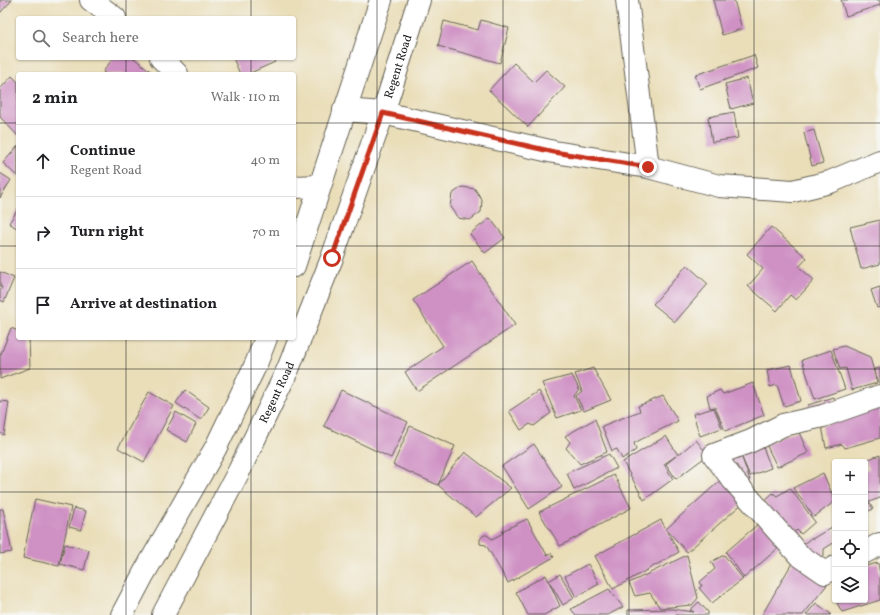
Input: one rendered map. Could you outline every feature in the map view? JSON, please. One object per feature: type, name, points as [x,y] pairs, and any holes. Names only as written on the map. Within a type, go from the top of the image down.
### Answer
[{"type":"main road","points":[[91,0],[112,16]]},
{"type":"main road","points":[[296,260],[381,0]]},
{"type":"main road","name":"Regent Road","points":[[163,615],[239,471],[288,369],[332,258],[383,113],[419,0]]},
{"type":"main road","points":[[627,0],[648,167]]},
{"type":"main road","points":[[163,60],[175,72]]},
{"type":"main road","points":[[344,110],[383,113],[554,152],[648,167],[720,186],[793,191],[830,182],[880,160]]},
{"type":"main road","points":[[296,187],[320,186]]},
{"type":"main road","points":[[122,615],[143,575],[215,449],[256,364],[265,340]]},
{"type":"main road","points":[[832,570],[825,573],[799,555],[733,480],[714,455],[751,441],[783,425],[823,416],[880,396]]},
{"type":"main road","points":[[868,550],[880,544]]},
{"type":"building","points":[[0,0],[12,0],[0,13]]},
{"type":"building","points":[[713,0],[734,0],[742,29],[722,35]]},
{"type":"building","points":[[841,0],[880,0],[880,5],[846,16]]},
{"type":"building","points":[[481,20],[509,28],[500,63],[438,46],[444,21],[478,30]]},
{"type":"building","points":[[754,55],[758,68],[700,89],[695,75]]},
{"type":"building","points":[[112,60],[136,60],[152,72],[103,72]]},
{"type":"building","points":[[234,60],[274,60],[275,62],[252,72],[239,72]]},
{"type":"building","points":[[514,63],[534,82],[546,70],[565,87],[528,127],[489,90]]},
{"type":"building","points":[[12,76],[16,80],[16,134],[0,117],[0,89]]},
{"type":"building","points":[[747,78],[753,103],[731,109],[725,84]]},
{"type":"building","points":[[734,112],[738,138],[712,142],[708,117]]},
{"type":"building","points":[[814,130],[823,163],[812,166],[804,133]]},
{"type":"building","points":[[16,148],[16,175],[3,163]]},
{"type":"building","points":[[0,173],[11,180],[0,198]]},
{"type":"building","points":[[462,187],[475,189],[482,200],[481,212],[470,220],[458,218],[450,207],[452,194]]},
{"type":"building","points":[[16,212],[16,228],[9,223]]},
{"type":"building","points":[[490,218],[505,238],[485,253],[470,234]]},
{"type":"building","points":[[880,220],[880,264],[861,269],[850,227]]},
{"type":"building","points":[[771,227],[807,258],[799,267],[814,280],[796,300],[790,295],[777,311],[748,286],[763,269],[747,254]]},
{"type":"building","points":[[472,261],[515,325],[417,391],[405,372],[443,346],[413,300]]},
{"type":"building","points":[[687,265],[708,284],[675,322],[653,304]]},
{"type":"building","points":[[0,272],[14,278],[4,302],[0,300],[0,291],[2,287],[0,286]]},
{"type":"building","points":[[880,287],[880,307],[877,308],[871,290]]},
{"type":"building","points":[[11,328],[16,330],[16,340],[29,340],[30,368],[0,379],[0,356]]},
{"type":"building","points":[[844,346],[870,357],[877,383],[852,390],[846,368],[840,369],[833,349]]},
{"type":"building","points":[[831,350],[845,389],[815,399],[802,360]]},
{"type":"building","points":[[791,365],[801,401],[784,406],[777,385],[770,387],[767,370]]},
{"type":"building","points":[[593,368],[611,400],[584,411],[576,396],[582,391],[575,374]]},
{"type":"building","points":[[880,368],[880,383],[879,383],[874,369]]},
{"type":"building","points":[[572,375],[579,389],[574,396],[581,410],[557,418],[542,383]]},
{"type":"building","points":[[753,383],[764,415],[725,431],[715,407],[710,408],[707,396],[720,390],[723,394]]},
{"type":"building","points":[[185,390],[209,407],[201,420],[176,403]]},
{"type":"building","points":[[341,390],[408,422],[391,458],[324,426]]},
{"type":"building","points":[[539,391],[551,413],[534,426],[530,424],[521,430],[509,411]]},
{"type":"building","points":[[149,392],[174,406],[144,462],[118,448]]},
{"type":"building","points":[[663,396],[678,421],[634,443],[636,450],[622,459],[617,449],[612,451],[602,426],[640,411],[638,406]]},
{"type":"building","points":[[833,397],[837,410],[811,417],[808,405]]},
{"type":"building","points":[[0,401],[9,402],[4,435],[0,433]]},
{"type":"building","points":[[880,404],[880,438],[845,448],[842,444],[826,448],[822,426]]},
{"type":"building","points":[[714,408],[722,428],[700,436],[693,414]]},
{"type":"building","points":[[176,412],[196,424],[187,442],[166,430]]},
{"type":"building","points":[[595,419],[607,452],[580,464],[566,448],[570,442],[565,436]]},
{"type":"building","points":[[410,426],[455,446],[438,485],[393,465]]},
{"type":"building","points":[[798,430],[808,453],[777,467],[766,444]]},
{"type":"building","points":[[666,436],[678,455],[696,440],[708,455],[676,479],[666,464],[676,456],[664,464],[673,479],[644,500],[623,462]]},
{"type":"building","points":[[761,442],[771,468],[750,476],[742,458],[750,480],[735,485],[723,457]]},
{"type":"building","points":[[534,444],[562,487],[529,509],[502,466]]},
{"type":"building","points":[[465,452],[511,488],[476,517],[438,485]]},
{"type":"building","points":[[609,454],[617,468],[574,490],[567,473]]},
{"type":"building","points":[[880,455],[880,498],[869,502],[873,509],[868,512],[869,469],[868,459]]},
{"type":"building","points":[[823,473],[832,494],[832,503],[814,517],[793,488]]},
{"type":"building","points":[[614,475],[631,508],[560,546],[539,512]]},
{"type":"building","points":[[723,478],[744,502],[687,552],[666,529]]},
{"type":"building","points":[[790,488],[815,522],[801,534],[797,530],[787,538],[764,501],[773,493],[777,496]]},
{"type":"building","points":[[35,499],[71,507],[59,566],[23,558]]},
{"type":"building","points":[[74,508],[86,511],[81,530],[69,527]]},
{"type":"building","points":[[0,509],[3,509],[12,552],[0,554]]},
{"type":"building","points":[[766,517],[785,542],[744,578],[726,552]]},
{"type":"building","points":[[527,519],[547,555],[551,553],[554,557],[508,583],[486,545],[480,544],[480,539],[484,535],[487,535],[492,539],[503,533],[502,531]]},
{"type":"building","points":[[661,520],[679,552],[613,589],[595,556]]},
{"type":"building","points":[[832,527],[832,544],[824,549],[824,555],[815,561],[801,546],[811,538],[812,539]]},
{"type":"building","points":[[65,544],[89,550],[84,570],[60,564]]},
{"type":"building","points":[[687,555],[698,598],[692,605],[660,608],[650,593],[635,596],[629,583]]},
{"type":"building","points":[[724,555],[743,579],[712,603],[699,588],[702,586],[700,582],[715,569],[711,562]]},
{"type":"building","points":[[796,556],[830,581],[803,615],[762,615]]},
{"type":"building","points":[[878,563],[880,575],[880,600],[842,612],[837,603],[868,603],[868,565]]},
{"type":"building","points":[[588,564],[599,584],[576,597],[565,576]]},
{"type":"building","points":[[560,574],[574,598],[563,605],[549,581]]},
{"type":"building","points":[[546,575],[560,606],[544,615],[528,615],[516,592]]},
{"type":"building","points":[[609,589],[623,607],[608,615],[576,615],[571,609]]},
{"type":"building","points":[[699,602],[708,612],[708,615],[628,615],[628,610],[672,609],[694,612],[690,610]]},
{"type":"building","points":[[816,603],[831,614],[806,615]]},
{"type":"route","points":[[332,258],[383,113],[554,152],[648,167]]}]
